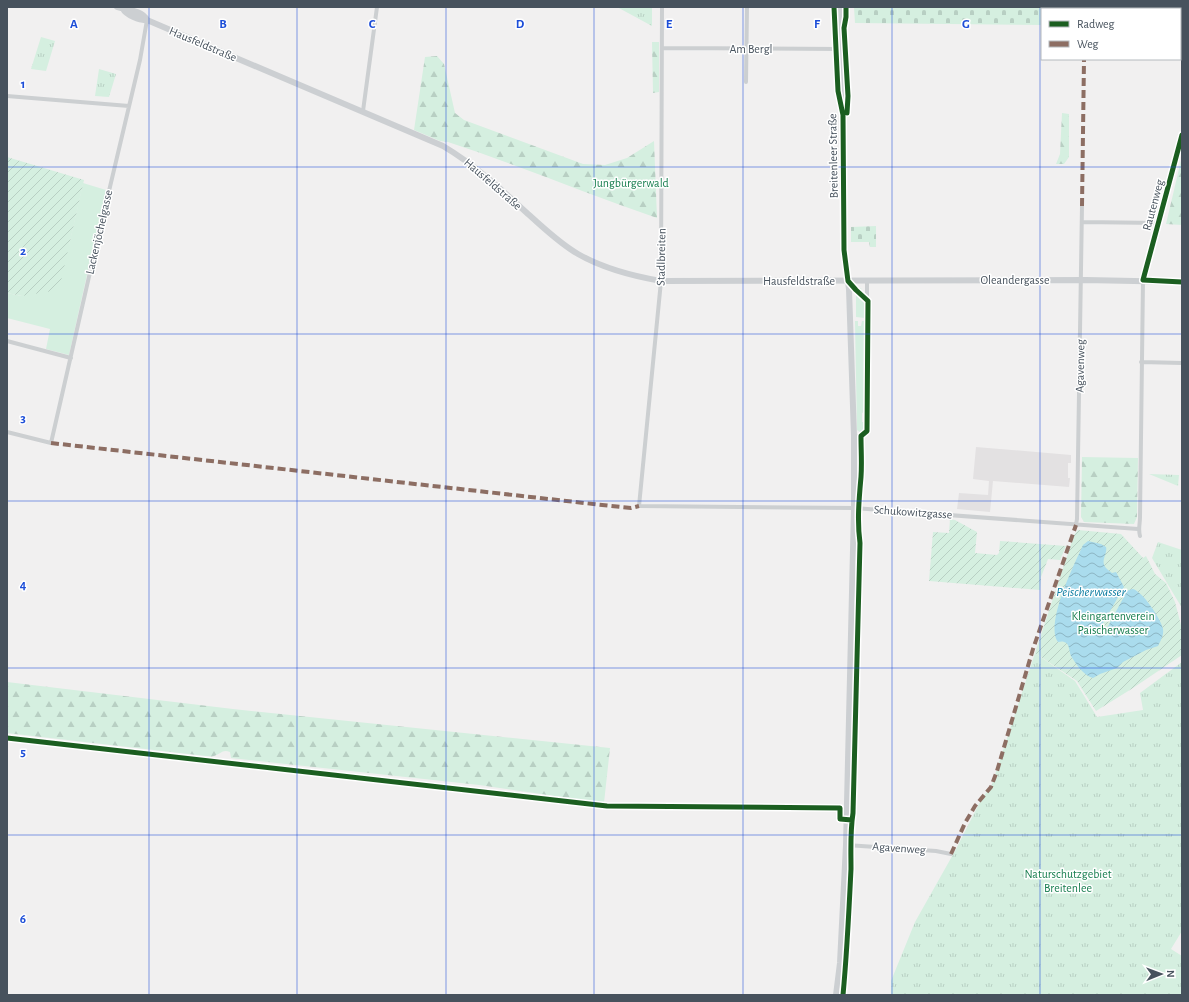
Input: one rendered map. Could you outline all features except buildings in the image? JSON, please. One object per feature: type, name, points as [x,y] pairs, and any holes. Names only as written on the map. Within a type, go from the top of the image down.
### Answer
[{"type":"street","points":[[363,112],[377,7]]},
{"type":"street","name":"Stadlbreiten","points":[[639,506],[661,280],[662,7]]},
{"type":"street","points":[[746,82],[747,7]]},
{"type":"street","name":"Breitenleer Straße","points":[[836,995],[840,963],[846,844],[854,508],[854,436],[848,280],[844,250],[844,134],[840,68],[841,49],[839,7]]},
{"type":"street","name":"Hausfeldstraße","points":[[120,8],[125,12],[443,146],[463,157],[481,171],[552,236],[578,254],[615,271],[638,277],[661,280],[848,280]]},
{"type":"street","name":"Lackenjöchelgasse","points":[[7,432],[51,443],[140,60],[147,20]]},
{"type":"street","name":"Am Bergl","points":[[662,48],[841,49]]},
{"type":"street","points":[[7,96],[129,106]]},
{"type":"street","name":"Rautenweg","points":[[1140,536],[1138,529],[1140,517],[1143,280],[1182,135]]},
{"type":"street","name":"Agavenweg","points":[[1076,525],[1082,206]]},
{"type":"street","points":[[1082,222],[1159,223]]},
{"type":"street","name":"Oleandergasse","points":[[848,280],[1143,280],[1182,282]]},
{"type":"street","points":[[854,436],[861,436],[868,431],[867,280]]},
{"type":"street","points":[[7,341],[71,358]]},
{"type":"street","points":[[1141,362],[1182,363]]},
{"type":"street","name":"Schukowitzgasse","points":[[639,506],[854,508],[1138,529]]},
{"type":"street","name":"Agavenweg","points":[[846,844],[936,851],[951,854]]},
{"type":"shaded area","points":[[976,447],[1071,455],[1071,463],[1068,463],[1068,478],[1070,478],[1069,487],[993,481],[990,512],[957,509],[959,493],[988,495],[989,481],[973,479]]},
{"type":"green space","points":[[617,7],[652,7],[652,26]]},
{"type":"green space","points":[[854,7],[1079,7],[1041,8],[1041,25],[855,23]]},
{"type":"green space","points":[[41,37],[55,41],[46,71],[31,69]]},
{"type":"green space","points":[[652,42],[659,42],[659,92],[653,93]]},
{"type":"green space","name":"Jungbürgerwald","points":[[437,56],[444,64],[455,113],[464,120],[583,164],[605,165],[627,158],[654,141],[657,218],[474,151],[448,142],[440,141],[414,130],[425,57]]},
{"type":"green space","points":[[99,69],[116,74],[109,97],[95,96]]},
{"type":"green space","points":[[1062,113],[1069,114],[1069,157],[1064,164],[1056,164],[1060,154]]},
{"type":"green space","points":[[1182,156],[1182,225],[1166,224]]},
{"type":"green space","points":[[7,157],[84,180],[59,290],[22,296],[7,293]]},
{"type":"green space","points":[[83,183],[106,190],[69,355],[46,349],[50,329],[7,318],[7,293],[22,296],[69,245]]},
{"type":"green space","points":[[876,226],[876,247],[870,247],[869,242],[851,242],[851,227]]},
{"type":"green space","points":[[861,288],[863,293],[865,293],[865,318],[856,317],[856,290]]},
{"type":"green space","points":[[855,321],[858,321],[858,326],[861,326],[862,321],[865,321],[864,412],[862,413],[864,429],[861,433],[857,430]]},
{"type":"green space","points":[[1082,457],[1138,458],[1137,517],[1134,524],[1084,522],[1081,517]]},
{"type":"green space","points":[[1149,474],[1179,475],[1178,486]]},
{"type":"green space","points":[[950,519],[955,520],[977,532],[975,553],[997,555],[999,553],[1000,541],[1066,546],[1060,560],[1048,559],[1041,577],[1040,590],[929,581],[933,532],[949,533]]},
{"type":"green space","name":"Kleingartenverein Paischerwasser","points":[[1078,530],[1121,534],[1143,558],[1146,556],[1155,574],[1166,583],[1175,602],[1182,629],[1182,655],[1096,711],[1077,681],[1035,653],[1074,535]]},
{"type":"green space","points":[[1158,542],[1182,550],[1182,608],[1152,558]]},
{"type":"green space","name":"Naturschutzgebiet Breitenlee","points":[[1035,653],[1075,681],[1097,717],[1143,710],[1140,693],[1182,662],[1182,931],[1171,949],[1182,956],[1182,995],[891,995],[891,981],[915,922],[955,851],[982,798],[991,787]]},
{"type":"green space","points":[[7,682],[233,709],[610,748],[604,803],[479,785],[231,758],[230,752],[227,751],[210,756],[7,733]]},
{"type":"water","name":"Peischerwasser","points":[[1088,541],[1101,544],[1106,547],[1104,560],[1105,566],[1112,573],[1116,572],[1124,587],[1099,632],[1105,632],[1127,591],[1131,589],[1142,595],[1151,606],[1163,629],[1162,638],[1158,646],[1146,650],[1123,662],[1117,668],[1093,678],[1086,675],[1080,669],[1071,656],[1067,644],[1058,642],[1055,633],[1055,622],[1062,594],[1083,545]]},
{"type":"marked path","points":[[1082,206],[1084,60]]},
{"type":"marked path","points":[[51,443],[611,506],[631,508],[639,506]]},
{"type":"marked path","points":[[951,854],[965,823],[975,806],[991,787],[1033,649],[1076,525]]},
{"type":"cycle path","points":[[834,7],[838,91],[843,115],[844,250],[848,281],[868,301],[867,431],[861,436],[861,472],[858,518],[860,543],[853,813],[849,916],[843,995]]},
{"type":"cycle path","points":[[846,7],[844,28],[848,96],[847,113]]},
{"type":"cycle path","points":[[1182,135],[1143,280],[1182,282]]},
{"type":"cycle path","points":[[7,738],[607,806],[840,808],[840,819],[852,820]]}]
